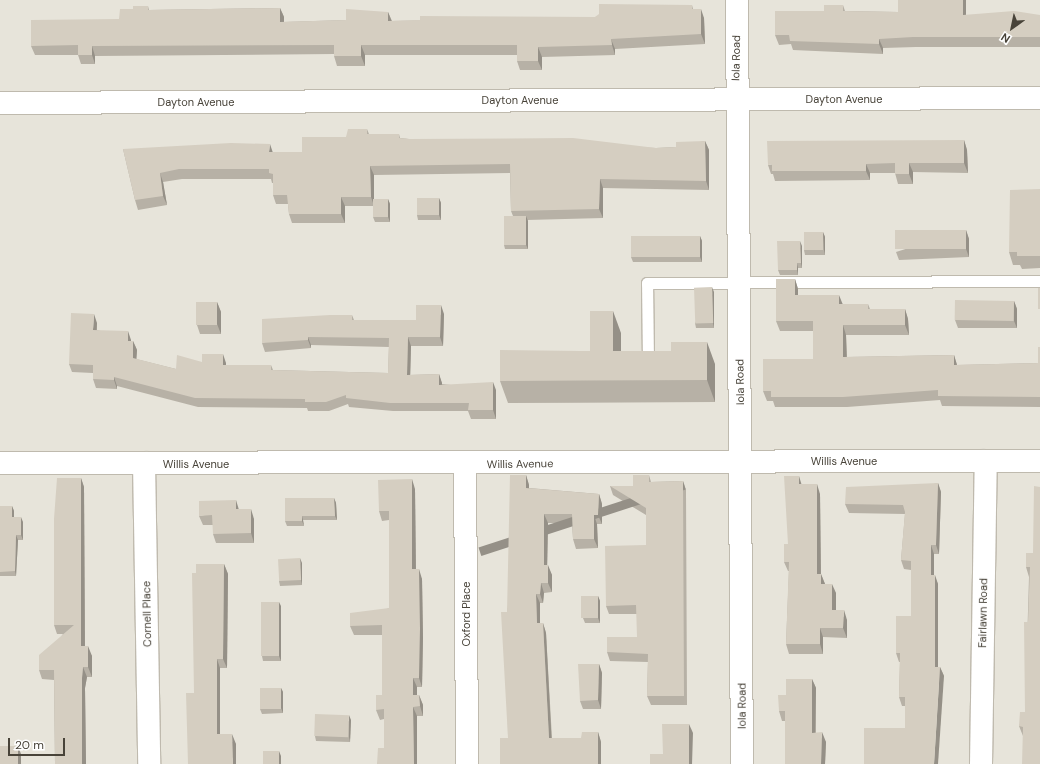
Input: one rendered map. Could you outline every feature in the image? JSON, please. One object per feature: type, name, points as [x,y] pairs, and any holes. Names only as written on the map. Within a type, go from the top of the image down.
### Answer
[{"type":"street","name":"Iola Road","points":[[737,0],[736,99],[741,461],[742,764]]},
{"type":"street","name":"Dayton Avenue","points":[[0,103],[1040,98]]},
{"type":"street","name":"Willis Avenue","points":[[0,463],[465,464],[741,461],[1040,461]]},
{"type":"street","name":"Fairlawn Road","points":[[981,764],[986,461]]},
{"type":"street","name":"Cornell Place","points":[[144,463],[149,764]]},
{"type":"street","name":"Oxford Place","points":[[465,464],[467,764]]},
{"type":"lane","points":[[648,361],[647,283],[1040,281]]},
{"type":"shaded area","points":[[0,0],[1040,0],[1040,454],[0,454]]},
{"type":"shaded area","points":[[0,469],[1040,469],[1040,764],[0,764]]},
{"type":"building","points":[[898,0],[963,0],[963,15],[1014,11],[1040,15],[1040,37],[913,37],[879,39],[879,44],[790,41],[789,35],[775,35],[775,11],[824,11],[824,5],[843,5],[843,11],[898,12]]},
{"type":"building","points":[[599,4],[692,5],[692,9],[701,9],[701,34],[611,39],[612,45],[538,47],[538,61],[517,61],[517,45],[361,45],[361,56],[334,56],[334,45],[92,46],[92,55],[78,55],[78,45],[31,46],[31,20],[119,19],[120,9],[133,9],[133,6],[148,6],[148,10],[280,8],[280,22],[346,20],[346,9],[388,12],[388,21],[420,20],[420,16],[595,17],[599,14]]},
{"type":"building","points":[[348,129],[367,129],[367,134],[399,134],[399,138],[409,139],[573,138],[656,148],[676,147],[676,142],[705,141],[706,181],[600,179],[599,209],[511,211],[510,164],[370,166],[371,197],[341,197],[341,214],[289,214],[287,195],[273,195],[273,174],[269,173],[269,169],[179,169],[160,173],[163,196],[135,200],[123,149],[231,143],[270,144],[269,152],[302,152],[302,137],[346,137]]},
{"type":"building","points":[[964,140],[964,163],[909,163],[909,174],[895,174],[895,163],[866,164],[866,171],[772,171],[772,164],[768,165],[767,141]]},
{"type":"building","points":[[1040,189],[1040,256],[1017,256],[1017,252],[1009,252],[1010,190]]},
{"type":"building","points":[[417,198],[439,198],[439,215],[417,215]]},
{"type":"building","points":[[373,199],[388,199],[388,217],[373,217]]},
{"type":"building","points":[[504,216],[526,216],[526,245],[504,245]]},
{"type":"building","points":[[895,230],[966,230],[966,249],[895,249]]},
{"type":"building","points":[[804,232],[823,232],[823,250],[804,250]]},
{"type":"building","points":[[631,236],[700,236],[700,257],[631,257]]},
{"type":"building","points":[[777,241],[800,241],[801,263],[797,263],[797,270],[778,270]]},
{"type":"building","points":[[776,279],[795,279],[795,295],[839,295],[839,304],[868,304],[868,309],[905,309],[905,325],[843,325],[843,357],[954,355],[954,365],[1038,363],[1038,347],[1040,347],[1040,397],[938,396],[938,390],[843,397],[771,397],[771,391],[763,391],[763,359],[813,359],[813,321],[776,321]]},
{"type":"building","points":[[712,287],[713,323],[695,324],[694,288]]},
{"type":"building","points":[[1038,288],[1040,288],[1040,309],[1038,309]]},
{"type":"building","points":[[955,300],[1014,301],[1014,321],[955,320]]},
{"type":"building","points":[[196,302],[217,302],[217,325],[196,325]]},
{"type":"building","points":[[416,305],[441,305],[440,337],[408,337],[407,375],[439,374],[439,385],[493,382],[493,410],[468,410],[469,403],[390,403],[346,398],[346,395],[326,402],[305,402],[305,399],[195,398],[114,377],[114,380],[93,379],[93,365],[69,364],[71,313],[94,314],[93,330],[128,331],[128,341],[133,341],[133,358],[176,369],[177,355],[202,362],[202,354],[223,354],[223,365],[271,365],[271,370],[388,373],[389,338],[308,337],[308,340],[262,343],[262,319],[352,315],[352,320],[416,320]]},
{"type":"building","points":[[590,311],[613,311],[613,351],[671,351],[671,342],[707,342],[707,380],[500,381],[500,350],[590,351]]},
{"type":"building","points":[[510,475],[526,475],[526,488],[599,494],[598,515],[594,515],[594,539],[573,539],[572,514],[544,514],[544,565],[548,565],[548,583],[541,583],[540,594],[536,594],[537,623],[543,623],[549,738],[581,738],[582,732],[598,732],[598,764],[500,764],[500,738],[508,738],[501,612],[507,612]]},
{"type":"building","points":[[633,475],[649,475],[649,482],[683,481],[684,696],[647,696],[648,654],[607,652],[607,637],[637,637],[636,605],[606,606],[605,546],[646,545],[646,508],[610,486],[633,486]]},
{"type":"building","points":[[784,476],[799,476],[799,484],[817,484],[817,574],[821,574],[821,584],[832,584],[832,610],[844,610],[843,628],[820,628],[820,644],[786,644],[789,562],[784,562],[784,544],[788,544]]},
{"type":"building","points":[[57,478],[81,478],[81,646],[88,646],[88,667],[83,667],[82,678],[82,764],[55,764],[54,670],[39,670],[39,655],[74,625],[54,625],[54,519]]},
{"type":"building","points":[[412,479],[412,569],[419,569],[420,629],[419,678],[413,678],[413,695],[419,695],[420,706],[413,707],[414,764],[377,764],[378,748],[384,748],[384,709],[376,710],[376,695],[382,695],[382,625],[350,626],[350,613],[389,608],[389,511],[379,511],[378,480]]},
{"type":"building","points":[[938,483],[936,545],[931,545],[931,575],[935,575],[935,667],[940,667],[934,764],[864,764],[864,728],[905,728],[905,697],[899,697],[900,653],[896,653],[896,616],[911,616],[911,561],[901,560],[905,512],[903,505],[845,504],[846,487]]},
{"type":"building","points":[[1034,486],[1040,487],[1040,764],[1022,764],[1023,727],[1019,726],[1020,712],[1025,712],[1024,622],[1028,622],[1030,567],[1026,567],[1026,553],[1033,553]]},
{"type":"building","points":[[285,498],[334,498],[335,516],[302,516],[302,521],[285,521]]},
{"type":"building","points":[[236,500],[236,509],[251,509],[251,533],[213,534],[212,515],[199,516],[199,501]]},
{"type":"building","points":[[0,506],[12,506],[12,517],[21,517],[21,535],[16,535],[15,571],[0,572]]},
{"type":"building","points":[[300,558],[301,580],[279,581],[278,559]]},
{"type":"building","points":[[196,564],[224,564],[223,659],[217,659],[217,734],[232,734],[233,764],[188,764],[186,693],[194,693],[192,573],[196,573]]},
{"type":"building","points":[[581,596],[598,596],[598,618],[581,618]]},
{"type":"building","points":[[261,602],[279,602],[279,656],[261,656]]},
{"type":"building","points":[[578,664],[599,664],[598,700],[580,701]]},
{"type":"building","points":[[786,679],[812,679],[812,733],[822,732],[821,764],[785,764],[785,711],[779,711],[778,695],[786,695]]},
{"type":"building","points":[[260,688],[281,688],[281,709],[260,709]]},
{"type":"building","points":[[315,714],[349,715],[348,737],[314,736]]},
{"type":"building","points":[[662,724],[689,724],[689,764],[650,764],[650,754],[663,754]]},
{"type":"building","points":[[0,746],[18,746],[18,764],[0,764]]},
{"type":"building","points":[[263,751],[279,751],[279,764],[263,764]]}]
